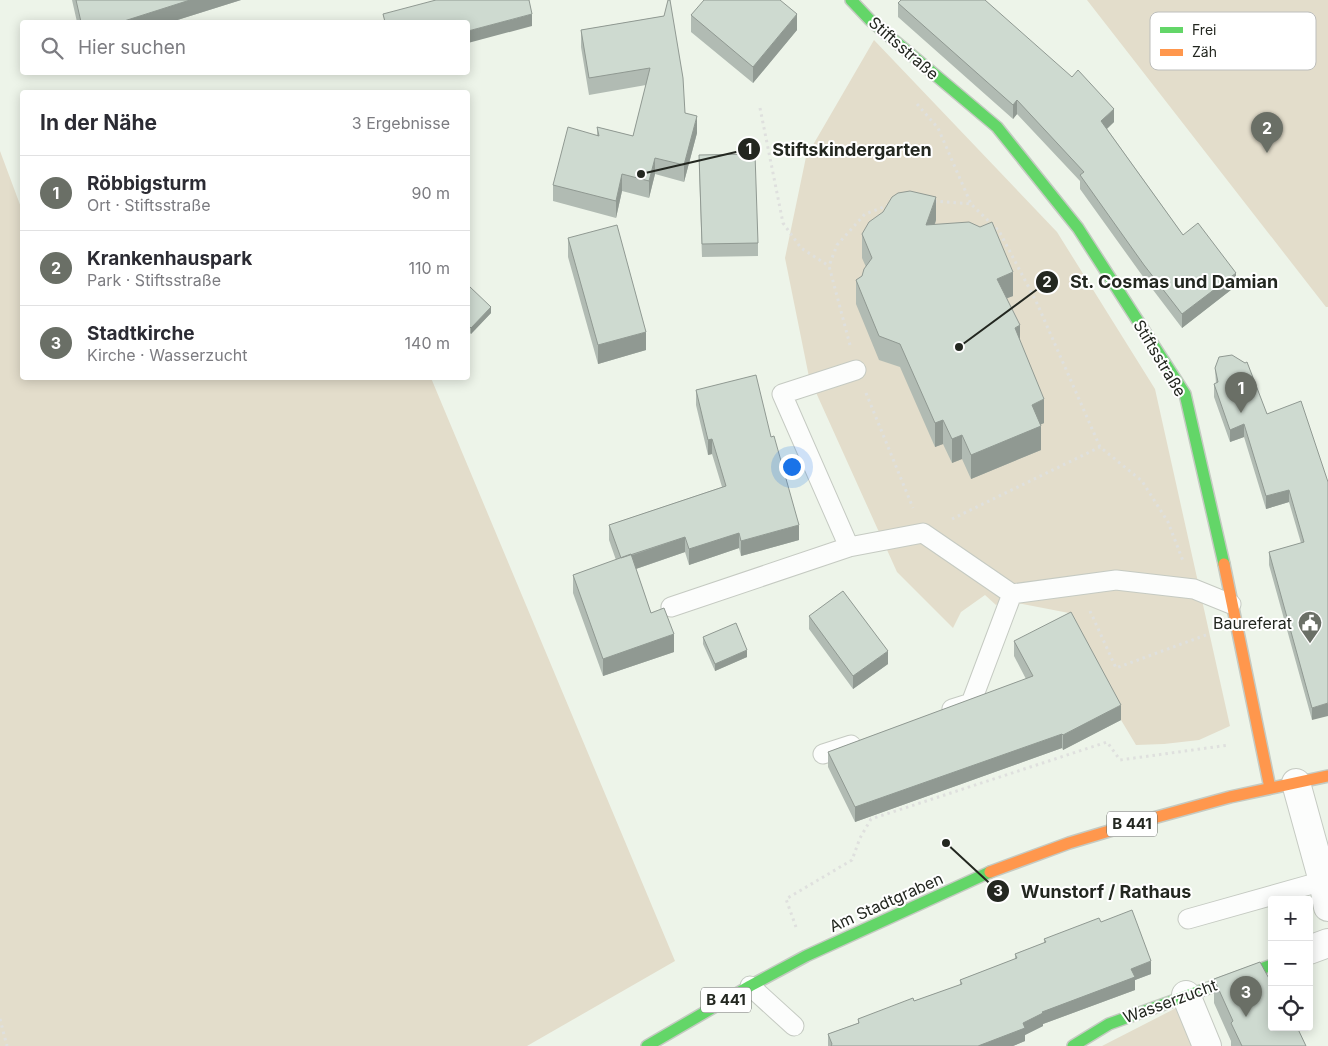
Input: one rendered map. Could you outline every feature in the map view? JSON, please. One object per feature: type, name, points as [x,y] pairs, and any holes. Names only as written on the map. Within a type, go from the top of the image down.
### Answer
[{"type":"street","name":"Stiftsstraße","points":[[851,0],[870,20],[998,127],[1078,228],[1185,394],[1222,555],[1270,788]]},
{"type":"street","name":"Am Stadtgraben","points":[[647,1046],[806,956],[997,869],[1060,846],[1155,817],[1230,797],[1328,776]]},
{"type":"street","points":[[1296,783],[1326,894]]},
{"type":"street","points":[[1313,949],[1328,943]]},
{"type":"street","name":"Wasserzucht","points":[[1073,1046],[1109,1024],[1268,966]]},
{"type":"street","points":[[1186,995],[1207,1046]]},
{"type":"lane","points":[[849,547],[782,394],[856,370]]},
{"type":"lane","points":[[671,607],[849,547],[923,533],[1012,594],[1116,580],[1194,589],[1231,604]]},
{"type":"lane","points":[[934,716],[971,703],[1012,594]]},
{"type":"lane","points":[[823,754],[869,738]]},
{"type":"lane","points":[[1188,919],[1326,894]]},
{"type":"lane","points":[[750,986],[794,1026]]},
{"type":"path","points":[[912,98],[938,128],[972,204],[999,231],[1036,301],[1100,447],[1142,481],[1168,522],[1194,589]]},
{"type":"path","points":[[760,108],[783,223],[801,248],[829,266]]},
{"type":"path","points":[[932,201],[972,204]]},
{"type":"path","points":[[895,202],[865,214],[837,245],[829,266],[856,370],[923,533],[1100,447]]},
{"type":"path","points":[[1078,585],[1116,668],[1235,624]]},
{"type":"path","points":[[806,956],[786,899],[852,860],[860,838],[871,819],[1107,742],[1120,760],[1206,750],[1260,740]]},
{"type":"path","points":[[0,1019],[7,1046]]},
{"type":"shaded area","points":[[1087,0],[1328,0],[1328,307],[1326,307]]},
{"type":"shaded area","points":[[874,40],[1057,232],[1155,389],[1230,726],[1199,740],[1136,745],[1121,720],[1069,613],[1002,600],[996,605],[985,595],[961,612],[953,628],[897,572],[809,377],[785,258],[806,157]]},
{"type":"shaded area","points":[[0,151],[20,205],[20,380],[432,380],[675,961],[527,1046],[0,1046]]},
{"type":"shaded area","points":[[1180,1006],[1194,1046],[1102,1046]]},
{"type":"building","points":[[76,0],[190,0],[127,20],[81,20]]},
{"type":"building","points":[[436,0],[529,0],[532,14],[470,30],[470,20],[384,20],[383,14]]},
{"type":"building","points":[[668,0],[670,0],[683,78],[685,113],[697,116],[684,165],[655,158],[649,181],[622,174],[616,201],[553,185],[568,127],[599,136],[597,127],[633,136],[650,68],[589,78],[581,30],[664,16]]},
{"type":"building","points":[[704,0],[780,0],[797,14],[753,67],[691,15]]},
{"type":"building","points":[[901,0],[985,0],[1072,77],[1078,70],[1114,109],[1101,121],[1183,235],[1198,223],[1236,273],[1182,314],[1144,265],[1080,175],[1084,172],[1017,100],[1013,105],[898,3]]},
{"type":"building","points":[[755,154],[758,243],[702,244],[699,155]]},
{"type":"building","points":[[910,191],[936,197],[926,225],[969,222],[980,227],[992,222],[1013,272],[997,279],[1020,325],[1015,328],[1044,399],[1032,405],[1041,426],[971,455],[962,435],[952,439],[943,420],[935,423],[900,344],[879,336],[856,280],[862,276],[864,269],[872,258],[862,234],[869,222],[883,212],[892,197],[898,193]]},
{"type":"building","points":[[617,225],[646,332],[598,345],[568,238]]},
{"type":"building","points":[[470,287],[491,307],[470,327]]},
{"type":"building","points":[[1232,355],[1245,363],[1247,362],[1267,414],[1301,401],[1328,482],[1328,703],[1312,708],[1269,552],[1304,542],[1289,490],[1266,496],[1244,424],[1230,430],[1214,384],[1218,382],[1215,368],[1219,357]]},
{"type":"building","points":[[756,375],[771,437],[774,436],[799,525],[741,541],[739,533],[689,549],[685,537],[621,558],[609,525],[726,486],[712,439],[708,440],[696,390]]},
{"type":"building","points":[[631,554],[651,613],[664,608],[674,634],[603,659],[573,575]]},
{"type":"building","points":[[843,591],[888,651],[853,676],[809,616]]},
{"type":"building","points":[[1071,612],[1121,705],[1063,735],[855,807],[828,752],[1033,676],[1014,641]]},
{"type":"building","points":[[736,623],[747,650],[715,664],[703,637]]},
{"type":"building","points":[[1132,910],[1151,961],[1131,969],[1135,977],[1042,1012],[1023,1023],[1025,1028],[978,1046],[831,1046],[828,1034],[859,1023],[858,1019],[913,998],[914,1001],[962,984],[960,980],[1017,958],[1015,954],[1046,942],[1044,939],[1099,918],[1101,922]]},
{"type":"building","points":[[1260,962],[1268,977],[1268,1031],[1299,1031],[1306,1046],[1242,1046],[1214,979]]},
{"type":"traffic: fast","points":[[851,0],[870,20],[997,127],[1078,228],[1185,394],[1224,564]]},
{"type":"traffic: fast","points":[[647,1046],[806,956],[990,872]]},
{"type":"traffic: fast","points":[[1073,1046],[1109,1024],[1268,966]]},
{"type":"traffic: slow","points":[[1224,564],[1270,788]]},
{"type":"traffic: slow","points":[[990,872],[1069,843],[1146,820],[1230,797],[1328,776]]},
{"type":"place","name":"Krankenhauspark","points":[[1267,153]]},
{"type":"place","name":"Stiftskindergarten","points":[[641,174]]},
{"type":"place","name":"St. Cosmas und Damian","points":[[959,347]]},
{"type":"place","name":"Röbbigsturm","points":[[1241,413]]},
{"type":"place","name":"Baureferat","points":[[1310,644]]},
{"type":"place","name":"Wunstorf / Rathaus","points":[[946,843]]},
{"type":"place","name":"Stadtkirche","points":[[1246,1017]]}]
